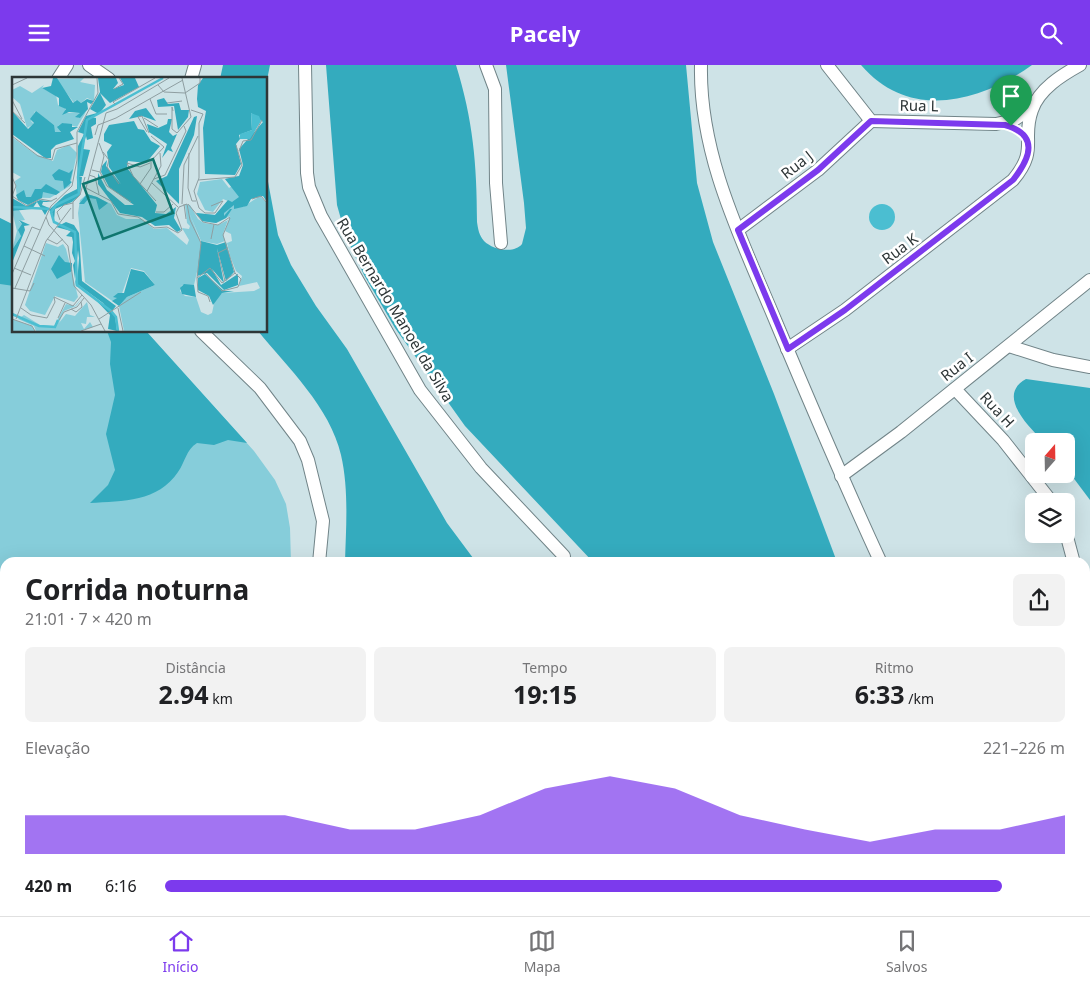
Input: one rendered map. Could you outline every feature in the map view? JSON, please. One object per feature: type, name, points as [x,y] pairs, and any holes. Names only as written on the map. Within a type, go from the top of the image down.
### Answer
[{"type":"street","points":[[59,77],[67,65]]},
{"type":"street","points":[[89,65],[106,77]]},
{"type":"street","name":"Rua Bernardo Manoel da Silva","points":[[306,65],[307,173],[309,187],[321,217],[420,390],[481,468],[564,556]]},
{"type":"street","points":[[486,65],[495,89],[496,183],[501,243]]},
{"type":"street","points":[[701,65],[702,104],[710,148],[738,230],[841,476],[878,557]]},
{"type":"street","points":[[827,65],[871,121]]},
{"type":"street","points":[[1029,143],[1032,108],[1052,83],[1080,65]]},
{"type":"street","name":"Rua L","points":[[871,121],[996,124],[1014,120],[1032,108]]},
{"type":"street","name":"Rua J","points":[[738,230],[818,170],[871,121]]},
{"type":"street","points":[[996,124],[1016,129],[1029,143]]},
{"type":"street","name":"Rua K","points":[[788,349],[845,310],[938,240],[1013,180],[1024,166],[1029,143]]},
{"type":"street","name":"Rua I","points":[[841,476],[955,389],[1090,279]]},
{"type":"street","points":[[203,333],[260,388],[300,441],[308,460],[323,521],[320,557]]},
{"type":"street","points":[[1009,346],[1053,360],[1090,367]]},
{"type":"street","name":"Rua H","points":[[955,389],[1003,440],[1045,493]]},
{"type":"street","points":[[1069,543],[1072,557]]},
{"type":"shaded area","points":[[223,65],[270,65],[268,77],[220,77]]},
{"type":"shaded area","points":[[326,65],[456,65],[462,85],[473,142],[479,232],[482,239],[493,247],[509,250],[522,244],[526,228],[506,65],[686,65],[697,183],[713,242],[774,394],[835,557],[588,557],[465,426],[395,328],[364,275],[346,237],[337,205]]},
{"type":"shaded area","points":[[861,65],[1032,65],[990,89],[945,100],[922,100],[901,94],[880,83]]},
{"type":"shaded area","points":[[268,182],[278,235],[291,265],[316,306],[347,349],[447,523],[472,557],[345,557],[345,482],[341,455],[336,437],[328,421],[318,404],[260,333],[268,333]]},
{"type":"shaded area","points":[[882,204],[891,208],[895,217],[891,226],[882,230],[873,226],[869,217],[873,208]]},
{"type":"shaded area","points":[[0,218],[12,224],[12,333],[148,333],[254,451],[275,480],[286,504],[290,528],[291,557],[0,557]]},
{"type":"shaded area","points":[[0,218],[12,224],[12,286],[0,284]]},
{"type":"shaded area","points":[[108,333],[148,333],[247,443],[228,440],[214,445],[197,443],[188,453],[178,472],[170,482],[160,489],[139,498],[115,502],[90,503],[108,485],[115,470],[106,434],[115,395],[110,364],[111,342]]},
{"type":"shaded area","points":[[1026,379],[1090,388],[1090,500],[1075,480],[1075,433],[1035,433],[1018,411],[1014,393],[1018,386]]},
{"type":"route","points":[[871,121],[1011,126],[1024,135],[1030,146],[1024,166],[1013,180],[938,240],[845,310],[788,349],[738,230],[818,170],[871,121]]}]
